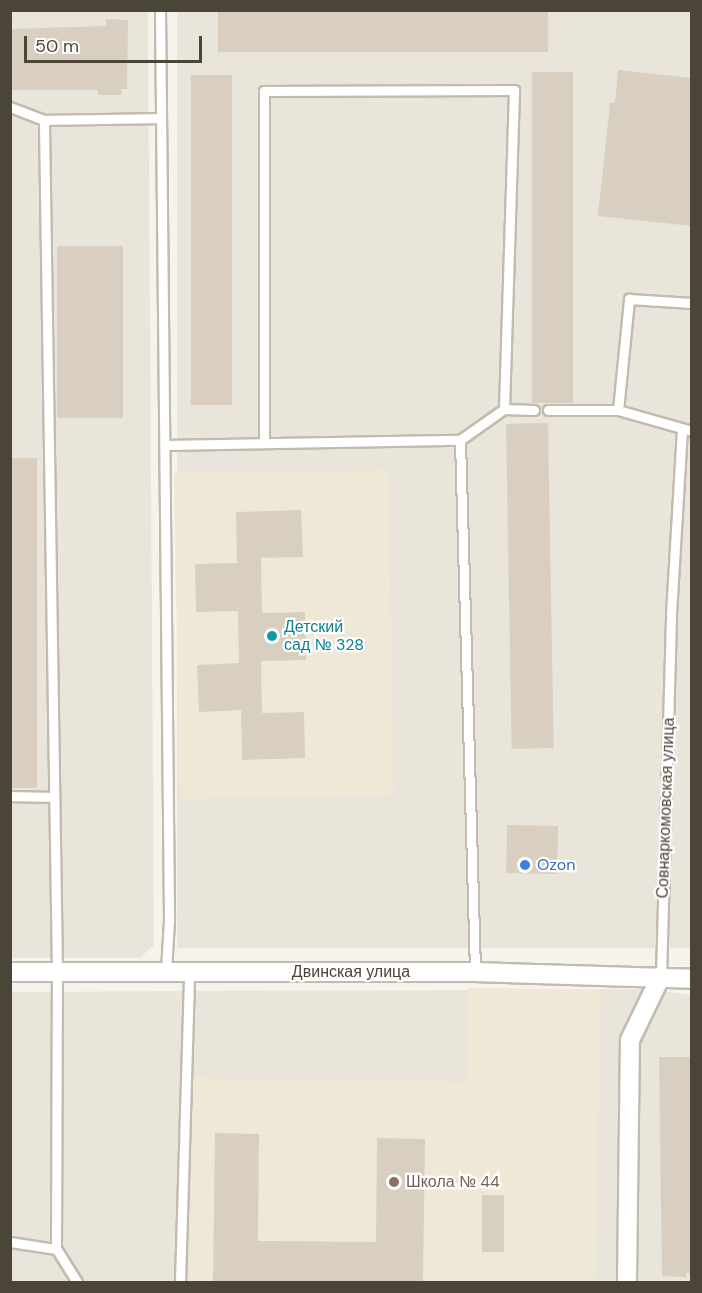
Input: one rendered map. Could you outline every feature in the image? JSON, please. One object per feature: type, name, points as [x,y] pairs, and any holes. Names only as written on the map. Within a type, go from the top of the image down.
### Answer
[{"type":"street","name":"Двинская улица","points":[[10,972],[475,972],[661,976],[692,979]]},
{"type":"street","name":"Совнаркомовская улица","points":[[627,1282],[630,1040],[661,976]]},
{"type":"lane","points":[[160,10],[165,445],[166,971]]},
{"type":"lane","points":[[264,443],[264,91],[514,90],[504,409]]},
{"type":"lane","points":[[10,107],[44,120],[161,118]]},
{"type":"lane","points":[[44,120],[57,971],[56,1249],[77,1282]]},
{"type":"lane","points":[[618,410],[629,299],[692,303]]},
{"type":"lane","points":[[165,445],[460,440],[504,409],[534,410]]},
{"type":"lane","name":"Совнаркомовская улица","points":[[548,410],[618,410],[687,430],[671,614],[661,976]]},
{"type":"lane","points":[[460,440],[475,972]]},
{"type":"lane","points":[[10,796],[53,797]]},
{"type":"lane","points":[[180,1282],[189,972]]},
{"type":"lane","points":[[10,1242],[56,1249]]},
{"type":"shaded area","points":[[11,11],[148,11],[154,945],[140,958],[11,958]]},
{"type":"shaded area","points":[[177,11],[691,11],[691,948],[177,948]]},
{"type":"shaded area","points":[[388,470],[394,795],[180,799],[174,474]]},
{"type":"shaded area","name":"Школа № 44","points":[[469,988],[601,990],[595,1282],[189,1282],[193,1078],[467,1082]]},
{"type":"shaded area","points":[[645,989],[691,995],[691,1282],[11,1282],[10,992]]},
{"type":"building","points":[[218,10],[548,10],[548,52],[218,52]]},
{"type":"building","points":[[106,19],[128,20],[127,89],[121,89],[122,95],[98,95],[98,90],[10,90],[10,29],[106,26]]},
{"type":"building","points":[[618,70],[692,78],[692,226],[598,216],[610,103],[615,103]]},
{"type":"building","points":[[532,72],[573,72],[573,403],[532,403]]},
{"type":"building","points":[[191,75],[232,75],[232,405],[191,405]]},
{"type":"building","points":[[57,246],[123,246],[123,418],[57,418]]},
{"type":"building","points":[[548,423],[554,748],[512,749],[506,424]]},
{"type":"building","points":[[10,458],[37,458],[37,788],[10,788]]},
{"type":"building","name":"Детский сад № 328","points":[[301,510],[303,557],[261,558],[262,613],[305,612],[306,660],[261,661],[262,713],[304,712],[305,758],[242,760],[241,710],[199,712],[197,665],[239,663],[238,611],[196,612],[195,564],[237,563],[236,512]]},
{"type":"building","points":[[507,825],[558,826],[557,874],[506,873]]},
{"type":"building","points":[[659,1057],[692,1057],[692,1273],[686,1273],[686,1277],[662,1276]]},
{"type":"building","points":[[215,1133],[259,1134],[258,1241],[376,1242],[377,1138],[425,1139],[423,1282],[213,1282]]},
{"type":"building","points":[[482,1195],[504,1195],[504,1252],[482,1252]]},
{"type":"place","name":"Детский сад № 328","points":[[272,636]]},
{"type":"place","name":"Ozon","points":[[525,865]]},
{"type":"place","name":"Школа № 44","points":[[394,1182]]}]
